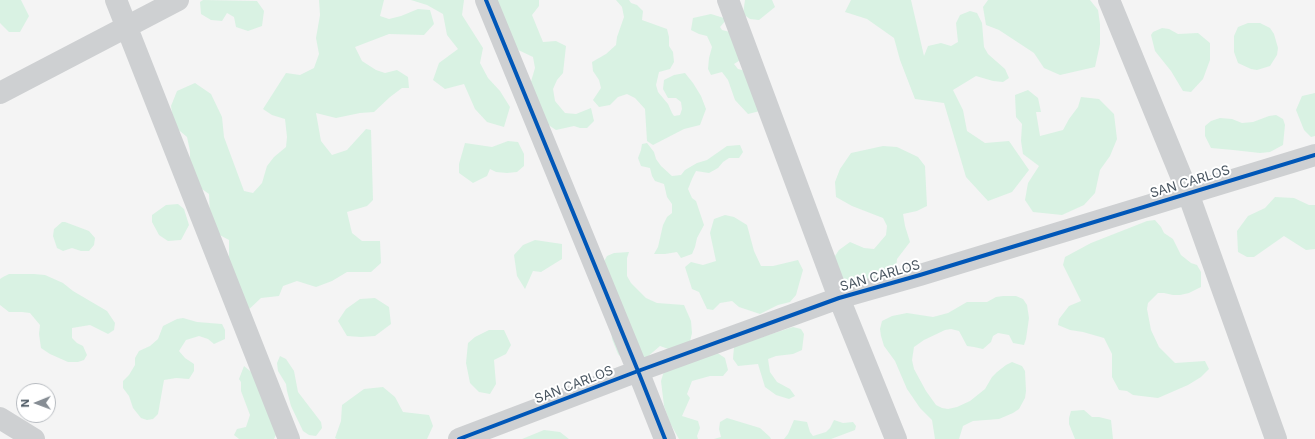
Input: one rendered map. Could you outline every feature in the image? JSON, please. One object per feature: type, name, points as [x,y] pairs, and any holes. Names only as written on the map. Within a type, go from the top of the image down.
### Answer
[{"type":"street","points":[[116,0],[289,439]]},
{"type":"street","points":[[0,93],[178,0]]},
{"type":"street","points":[[486,0],[665,439]]},
{"type":"street","points":[[728,0],[839,298],[896,439]]},
{"type":"street","points":[[1109,0],[1188,194],[1276,439]]},
{"type":"street","name":"SAN CARLOS","points":[[459,439],[638,371],[839,298],[920,275],[1315,155]]},
{"type":"street","points":[[0,418],[34,439]]},
{"type":"green space","points":[[0,0],[21,0],[29,16],[20,32],[9,32],[0,23]]},
{"type":"green space","points":[[203,0],[257,1],[264,11],[262,26],[248,31],[236,27],[234,17],[227,13],[222,21],[211,20],[201,14],[200,2]]},
{"type":"green space","points":[[319,0],[384,0],[380,16],[389,19],[418,9],[430,10],[434,24],[424,35],[389,34],[355,47],[362,61],[376,70],[385,73],[397,70],[408,77],[409,88],[402,88],[374,112],[336,118],[316,113],[321,141],[332,155],[347,150],[366,129],[371,130],[373,200],[367,206],[347,212],[352,233],[362,241],[380,241],[381,263],[371,272],[347,272],[332,281],[316,287],[297,281],[283,286],[279,296],[261,298],[245,313],[229,267],[229,240],[216,233],[210,216],[209,194],[199,187],[190,164],[190,151],[187,137],[174,126],[171,106],[177,91],[195,83],[211,94],[222,117],[224,137],[244,191],[253,193],[262,183],[267,166],[274,157],[286,147],[287,137],[285,119],[272,115],[263,109],[286,73],[300,75],[314,68],[319,54],[316,38],[320,15]]},
{"type":"green space","points":[[411,0],[464,0],[462,15],[483,48],[480,63],[488,78],[500,91],[510,107],[504,127],[487,122],[475,109],[464,84],[445,89],[433,80],[439,63],[458,49],[447,35],[443,14],[427,5]]},
{"type":"green space","points":[[493,0],[539,0],[539,6],[532,15],[543,42],[556,41],[566,46],[563,73],[557,80],[553,89],[555,101],[565,113],[576,114],[591,108],[594,121],[587,128],[574,126],[556,130],[547,124],[530,85],[535,68],[533,57],[512,47]]},
{"type":"green space","points":[[616,0],[629,0],[643,11],[642,20],[667,29],[669,46],[673,52],[674,62],[670,69],[659,72],[656,85],[658,92],[668,104],[674,116],[680,115],[682,109],[681,102],[676,98],[668,98],[663,89],[664,80],[674,75],[685,73],[701,96],[706,109],[700,125],[684,129],[653,145],[647,141],[645,109],[635,98],[627,94],[618,97],[610,105],[599,107],[593,100],[601,88],[599,80],[593,71],[592,62],[606,54],[616,45],[617,37],[624,17],[622,7]]},
{"type":"green space","points":[[745,0],[772,0],[775,7],[759,20],[750,19],[743,14]]},
{"type":"green space","points":[[851,0],[911,0],[924,56],[928,46],[941,43],[951,46],[958,42],[956,23],[960,15],[970,11],[977,13],[982,23],[984,47],[988,54],[1005,69],[1009,78],[1003,82],[976,76],[953,90],[963,110],[967,131],[985,143],[1009,141],[1029,170],[1012,192],[988,201],[966,177],[944,103],[915,99],[900,60],[894,38],[867,19],[845,12]]},
{"type":"green space","points":[[988,0],[1090,0],[1098,10],[1100,24],[1100,44],[1095,67],[1060,75],[1044,68],[1034,53],[999,30],[986,25],[983,7]]},
{"type":"green space","points":[[711,14],[727,19],[720,27],[722,30],[730,32],[742,59],[734,64],[738,69],[746,71],[760,111],[748,114],[735,100],[728,80],[722,72],[711,75],[708,69],[712,47],[707,36],[691,30],[693,18]]},
{"type":"green space","points":[[1248,23],[1260,23],[1270,28],[1274,34],[1278,48],[1277,55],[1270,66],[1257,70],[1238,63],[1234,52],[1234,36],[1238,27]]},
{"type":"green space","points":[[1162,28],[1169,29],[1178,34],[1198,33],[1210,43],[1210,60],[1203,79],[1191,92],[1183,91],[1171,71],[1155,51],[1151,35],[1153,32]]},
{"type":"green space","points":[[1028,90],[1038,98],[1041,112],[1036,112],[1040,136],[1063,130],[1078,107],[1081,97],[1099,99],[1114,114],[1117,139],[1110,156],[1100,170],[1095,193],[1084,205],[1062,215],[1033,212],[1025,200],[1028,183],[1039,166],[1023,154],[1021,141],[1022,124],[1016,117],[1015,95]]},
{"type":"green space","points":[[1315,93],[1315,136],[1311,137],[1304,130],[1296,110],[1302,96]]},
{"type":"green space","points":[[1276,115],[1283,119],[1285,125],[1283,145],[1270,152],[1260,153],[1211,148],[1205,136],[1205,126],[1211,121],[1220,118],[1232,119],[1242,123],[1253,122]]},
{"type":"green space","points":[[508,141],[518,142],[524,154],[524,166],[517,172],[496,172],[490,169],[487,176],[473,183],[459,173],[459,164],[465,143],[492,147]]},
{"type":"green space","points":[[647,143],[654,152],[656,159],[661,166],[672,176],[681,175],[685,170],[697,163],[707,160],[727,146],[740,145],[743,152],[739,158],[729,158],[718,168],[709,173],[696,171],[688,189],[692,198],[696,201],[704,225],[697,238],[692,254],[681,258],[677,252],[654,254],[658,247],[663,225],[667,217],[672,213],[672,204],[667,197],[664,184],[655,181],[650,168],[641,166],[638,158],[642,144]]},
{"type":"green space","points":[[883,146],[897,147],[918,157],[925,166],[927,206],[917,211],[903,214],[910,242],[897,259],[895,278],[829,290],[831,262],[839,250],[850,242],[864,248],[874,249],[886,235],[887,226],[883,218],[852,206],[836,197],[835,182],[840,169],[851,153]]},
{"type":"green space","points":[[1275,197],[1294,198],[1309,205],[1315,205],[1315,249],[1306,250],[1284,236],[1254,257],[1247,257],[1238,252],[1237,231],[1248,216],[1265,208]]},
{"type":"green space","points":[[178,204],[184,209],[189,225],[181,240],[168,241],[159,235],[152,222],[152,215],[166,205]]},
{"type":"green space","points":[[725,215],[734,217],[747,225],[754,251],[761,266],[773,266],[798,260],[803,270],[796,295],[790,302],[778,305],[760,314],[739,307],[732,301],[720,303],[713,310],[707,309],[699,292],[692,289],[685,267],[691,262],[703,265],[716,261],[710,233],[714,219]]},
{"type":"green space","points":[[1155,220],[1164,233],[1173,239],[1181,255],[1191,263],[1197,265],[1201,272],[1201,287],[1189,293],[1180,295],[1158,293],[1148,303],[1147,309],[1151,330],[1159,347],[1175,363],[1205,361],[1209,369],[1201,377],[1188,385],[1158,398],[1133,395],[1127,391],[1119,390],[1112,377],[1112,354],[1104,338],[1070,330],[1058,325],[1059,319],[1069,306],[1081,301],[1063,265],[1065,257],[1091,243],[1147,221]]},
{"type":"green space","points":[[62,222],[89,231],[95,238],[94,245],[89,251],[81,251],[72,248],[63,251],[57,248],[53,236],[54,229]]},
{"type":"green space","points":[[535,240],[562,244],[562,259],[541,272],[533,271],[525,289],[517,276],[514,255],[523,245]]},
{"type":"green space","points":[[629,252],[627,258],[627,276],[631,283],[646,298],[657,303],[684,305],[691,321],[692,333],[689,346],[671,350],[660,346],[646,358],[626,363],[618,354],[612,339],[603,263],[607,256],[614,253]]},
{"type":"green space","points":[[9,274],[45,275],[63,283],[73,291],[107,311],[115,323],[114,330],[108,334],[90,325],[72,328],[72,338],[83,346],[87,355],[84,360],[78,362],[68,362],[50,354],[41,348],[39,334],[40,325],[30,313],[9,312],[0,305],[0,279]]},
{"type":"green space","points":[[1016,296],[1023,299],[1027,305],[1029,318],[1024,345],[1013,343],[1009,335],[998,333],[993,336],[991,342],[983,349],[967,346],[959,331],[951,329],[945,330],[924,340],[914,347],[912,360],[914,369],[926,391],[936,405],[942,408],[948,409],[957,407],[970,401],[985,389],[992,377],[997,372],[1012,362],[1022,366],[1025,371],[1025,398],[1019,409],[1013,413],[999,419],[973,421],[963,426],[959,439],[935,439],[932,420],[920,408],[907,389],[895,361],[884,346],[880,329],[882,321],[892,316],[907,313],[933,317],[948,313],[967,302],[987,302],[996,297]]},
{"type":"green space","points":[[375,298],[389,307],[391,324],[375,336],[347,336],[338,321],[346,309],[360,299]]},
{"type":"green space","points":[[183,318],[197,322],[222,324],[225,330],[225,339],[214,344],[208,339],[199,336],[186,340],[179,351],[185,358],[194,364],[194,371],[189,379],[176,378],[164,380],[158,414],[153,419],[147,420],[141,418],[133,408],[129,396],[123,388],[123,381],[135,365],[135,358],[139,351],[150,346],[158,339],[163,326],[177,319]]},
{"type":"green space","points":[[793,327],[801,329],[804,334],[802,350],[793,354],[776,356],[768,359],[770,372],[777,382],[790,389],[795,396],[789,399],[776,395],[765,387],[758,364],[738,366],[733,359],[734,346]]},
{"type":"green space","points":[[489,330],[504,330],[511,345],[506,354],[494,360],[496,384],[490,394],[479,392],[470,383],[466,363],[468,343],[475,337]]},
{"type":"green space","points":[[716,352],[725,358],[728,370],[723,376],[710,376],[692,381],[687,394],[690,398],[682,416],[698,421],[700,428],[697,436],[698,439],[679,439],[670,423],[664,406],[661,381],[664,371]]},
{"type":"green space","points":[[280,356],[286,359],[294,371],[298,392],[321,422],[322,428],[316,436],[309,435],[303,431],[291,406],[286,384],[278,371],[277,363]]},
{"type":"green space","points":[[244,366],[255,375],[277,433],[274,439],[239,439],[234,435],[237,429],[246,427],[250,415],[241,391],[241,382],[239,379]]},
{"type":"green space","points":[[383,387],[395,397],[403,412],[429,415],[433,426],[427,439],[335,438],[341,421],[342,405],[364,389]]},
{"type":"green space","points":[[1084,410],[1092,417],[1111,420],[1113,439],[1075,439],[1069,424],[1071,411]]},
{"type":"green space","points":[[727,418],[760,428],[771,439],[714,439],[721,437],[719,429],[720,422]]},
{"type":"green space","points":[[794,420],[807,422],[813,436],[826,432],[834,420],[843,423],[853,422],[856,426],[855,430],[831,439],[784,439],[788,434]]},
{"type":"green space","points":[[544,430],[560,432],[569,439],[522,439]]},
{"type":"cycle path","points":[[486,0],[665,439]]},
{"type":"cycle path","points":[[459,439],[638,371],[839,298],[920,275],[1315,155]]}]
